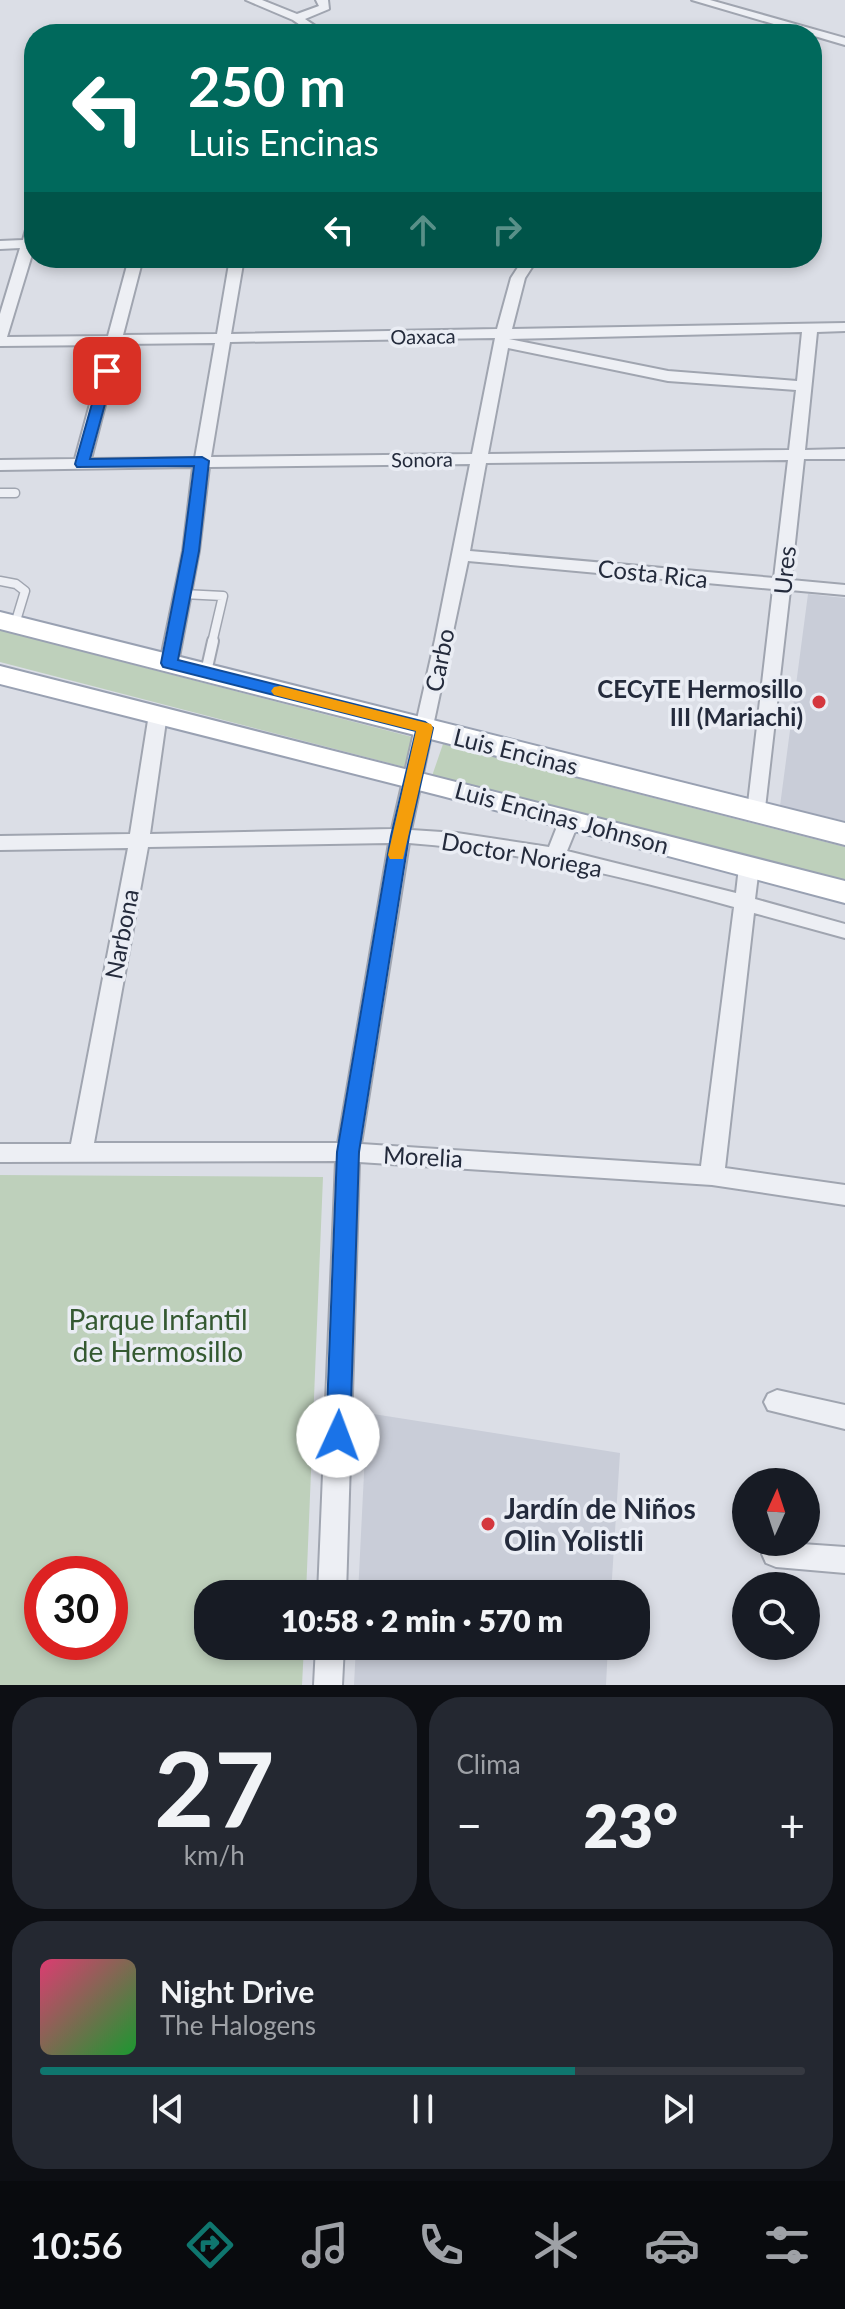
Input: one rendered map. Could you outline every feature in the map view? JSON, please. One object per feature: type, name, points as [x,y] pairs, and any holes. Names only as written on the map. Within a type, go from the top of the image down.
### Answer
[{"type":"main road","name":"Luis Encinas","points":[[8,622],[845,834]]},
{"type":"main road","name":"Luis Encinas Johnson","points":[[0,675],[845,892]]},
{"type":"street","points":[[252,0],[306,24]]},
{"type":"street","points":[[297,18],[325,7],[322,0]]},
{"type":"street","points":[[698,0],[782,24]]},
{"type":"street","points":[[822,35],[845,42]]},
{"type":"street","points":[[0,245],[24,244]]},
{"type":"street","points":[[0,340],[24,266]]},
{"type":"street","points":[[82,464],[134,268]]},
{"type":"street","points":[[169,663],[235,268]]},
{"type":"street","name":"Carbo","points":[[333,1580],[348,1152],[400,836],[481,458],[502,339],[518,278],[524,268]]},
{"type":"street","name":"Oaxaca","points":[[0,340],[502,339],[845,327]]},
{"type":"street","name":"Ures","points":[[757,812],[810,328]]},
{"type":"street","points":[[502,339],[668,376],[805,386]]},
{"type":"street","name":"Sonora","points":[[0,465],[845,454]]},
{"type":"street","name":"Costa Rica","points":[[461,555],[845,590]]},
{"type":"street","name":"Narbona","points":[[81,1152],[99,1042],[139,842],[158,714]]},
{"type":"street","points":[[556,854],[570,819]]},
{"type":"street","name":"Doctor Noriega","points":[[0,843],[400,836],[491,843],[556,854],[845,931]]},
{"type":"street","points":[[712,1176],[749,867]]},
{"type":"street","name":"Morelia","points":[[0,1153],[348,1152],[712,1176],[845,1195]]},
{"type":"street","points":[[777,1402],[845,1417]]},
{"type":"street","points":[[799,1556],[845,1560]]},
{"type":"street","points":[[328,1685],[329,1660]]},
{"type":"lane","points":[[0,493],[15,493]]},
{"type":"lane","points":[[0,581],[16,584],[25,591],[8,622]]},
{"type":"lane","points":[[183,594],[223,596],[206,672]]},
{"type":"shaded area","name":"CECyTE Hermosillo III (Mariachi)","points":[[808,594],[845,598],[845,821],[780,806]]},
{"type":"shaded area","name":"Jardín de Niños Olin Yolistli","points":[[367,1413],[620,1453],[612,1580],[359,1580]]},
{"type":"shaded area","points":[[355,1660],[607,1660],[606,1685],[354,1685]]},
{"type":"green space","points":[[0,630],[420,739],[408,768],[0,662]]},
{"type":"green space","points":[[443,744],[845,847],[845,884],[432,776]]},
{"type":"green space","name":"Parque Infantil de Hermosillo","points":[[0,1175],[323,1177],[307,1580],[194,1580],[194,1660],[303,1660],[302,1685],[0,1685]]},
{"type":"slow traffic","points":[[280,691],[425,728],[397,855]]},
{"type":"place","name":"CECyTE Hermosillo III (Mariachi)","points":[[819,702]]},
{"type":"place","name":"Jardín de Niños Olin Yolistli","points":[[488,1524]]},
{"type":"route","points":[[107,371],[82,464],[202,461],[191,551],[169,663],[425,728],[400,836],[348,1152],[338,1436]]}]
